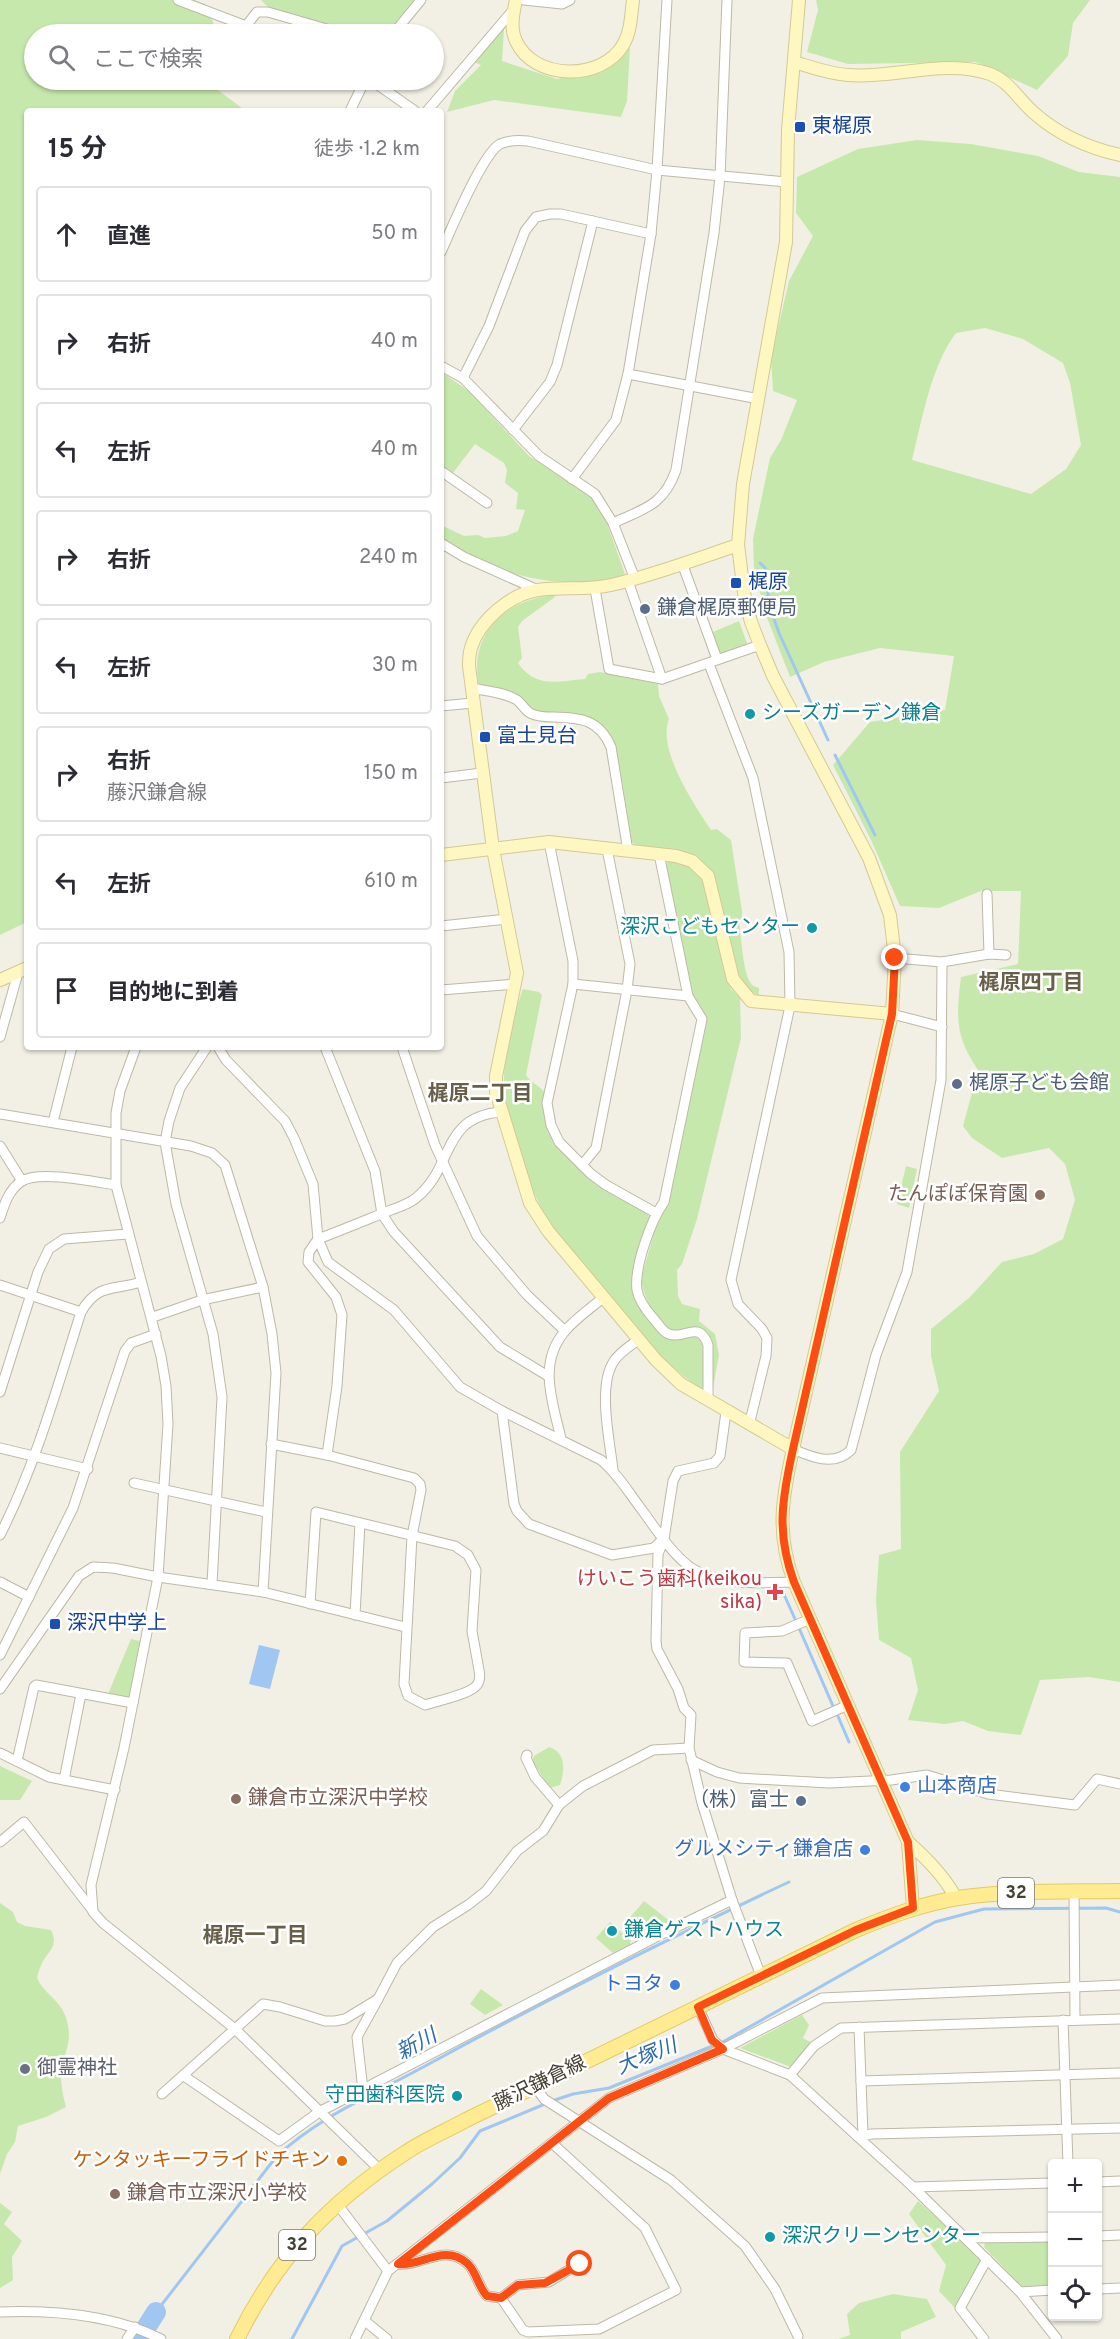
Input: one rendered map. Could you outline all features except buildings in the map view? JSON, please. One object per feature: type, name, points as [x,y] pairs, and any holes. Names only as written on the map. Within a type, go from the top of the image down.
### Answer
[{"type":"main road","name":"藤沢鎌倉線","points":[[237,2339],[270,2279],[304,2236],[380,2170],[406,2151],[856,1930],[913,1908],[956,1898],[988,1894],[1120,1891]]},
{"type":"street","points":[[178,0],[241,24]]},
{"type":"street","points":[[402,24],[422,0]]},
{"type":"street","points":[[524,0],[562,4],[570,0]]},
{"type":"street","points":[[515,5],[514,35],[525,54],[535,62],[549,68],[578,71],[591,69],[608,61],[622,47],[631,21],[633,0]]},
{"type":"street","points":[[572,479],[616,420],[628,374],[651,234],[667,0]]},
{"type":"street","points":[[613,523],[650,507],[664,495],[676,470],[712,255],[720,177],[727,0]]},
{"type":"street","points":[[799,0],[788,130],[786,242],[744,484],[738,545],[744,593],[751,622],[773,676],[869,858],[890,915],[895,958],[892,1014],[793,1449],[783,1496],[781,1524],[786,1559],[794,1582],[908,1842],[913,1908]]},
{"type":"street","points":[[429,108],[515,5]]},
{"type":"street","points":[[248,24],[257,12],[267,12],[309,24]]},
{"type":"street","points":[[794,62],[846,75],[960,68],[981,71],[1004,81],[1033,113],[1066,136],[1091,148],[1120,155]]},
{"type":"street","points":[[351,108],[360,90]]},
{"type":"street","points":[[385,90],[411,108]]},
{"type":"street","points":[[444,246],[485,160],[499,145],[515,140],[657,170],[787,182]]},
{"type":"street","points":[[463,378],[489,326],[525,231],[536,217],[550,214],[651,234]]},
{"type":"street","points":[[513,430],[545,389],[557,365],[593,221]]},
{"type":"street","points":[[444,368],[463,378],[539,456],[595,494],[613,523],[662,679]]},
{"type":"street","points":[[628,374],[759,399]]},
{"type":"street","points":[[444,477],[487,504]]},
{"type":"street","points":[[444,545],[464,557],[538,590]]},
{"type":"street","points":[[738,545],[632,580],[595,589],[538,590],[514,598],[495,613],[478,632],[471,648],[469,666],[482,773],[517,973],[496,1076],[496,1092],[530,1203],[548,1231],[639,1340],[681,1384],[793,1449],[836,1460],[847,1454],[853,1445],[876,1355],[907,1272],[941,1080],[942,962]]},
{"type":"street","points":[[682,563],[753,778],[789,952],[790,1006],[731,1280],[738,1304],[762,1329],[767,1338],[766,1356],[749,1425]]},
{"type":"street","points":[[595,589],[609,669],[662,679],[760,645]]},
{"type":"street","points":[[471,688],[506,695],[518,700],[530,713],[543,717],[578,718],[591,723],[605,733],[611,747],[628,851]]},
{"type":"street","points":[[444,706],[473,703]]},
{"type":"street","points":[[444,778],[482,773]]},
{"type":"street","points":[[549,842],[573,961],[573,984],[548,1103],[554,1135],[582,1165],[606,1185],[656,1213]]},
{"type":"street","points":[[444,855],[549,842],[676,856],[692,861],[708,876],[733,979],[751,1001],[892,1014],[942,1027]]},
{"type":"street","points":[[582,1165],[596,1148],[630,964],[607,849]]},
{"type":"street","points":[[659,854],[688,996],[702,1019],[664,1202],[656,1213],[638,1272],[637,1289],[645,1307],[665,1332],[671,1335],[690,1332],[702,1334],[708,1345],[708,1400]]},
{"type":"street","points":[[987,894],[989,954]]},
{"type":"street","points":[[444,926],[507,919]]},
{"type":"street","points":[[895,958],[942,962],[989,954],[1006,955]]},
{"type":"street","points":[[0,980],[23,970]]},
{"type":"street","points":[[0,1037],[23,970]]},
{"type":"street","points":[[444,990],[516,984]]},
{"type":"street","points":[[573,984],[688,996]]},
{"type":"street","points":[[53,1122],[71,1050]]},
{"type":"street","points":[[93,1911],[91,1886],[115,1790],[158,1577],[168,1424],[166,1386],[153,1317],[141,1282],[116,1185],[114,1133],[120,1091],[135,1050]]},
{"type":"street","points":[[205,1050],[180,1088],[165,1142],[176,1204],[213,1334],[222,1397],[212,1584]]},
{"type":"street","points":[[220,1050],[226,1060],[285,1120],[313,1184],[318,1239],[328,1262],[394,1310],[460,1387],[502,1411],[601,1460],[613,1470],[664,1539],[689,1566],[710,1576],[736,1581],[794,1582]]},
{"type":"street","points":[[326,1050],[375,1171],[382,1214],[394,1232],[500,1347],[548,1377]]},
{"type":"street","points":[[403,1050],[443,1162],[477,1236],[527,1295],[565,1330]]},
{"type":"street","points":[[327,1455],[337,1386],[342,1315],[336,1297],[308,1262],[309,1252],[318,1239],[414,1200],[431,1183],[460,1128],[471,1119],[488,1113],[501,1112]]},
{"type":"street","points":[[0,1114],[165,1142],[212,1153],[225,1165],[263,1287],[272,1334],[276,1373],[263,1592]]},
{"type":"street","points":[[0,1146],[22,1181]]},
{"type":"street","points":[[0,1218],[5,1202],[22,1181],[37,1177],[116,1185]]},
{"type":"street","points":[[0,1392],[38,1272],[49,1249],[64,1239],[129,1234]]},
{"type":"street","points":[[0,1535],[35,1456],[81,1312],[88,1300],[101,1290],[141,1282]]},
{"type":"street","points":[[0,1285],[81,1312]]},
{"type":"street","points":[[153,1317],[202,1300],[263,1287]]},
{"type":"street","points":[[561,1439],[548,1377],[553,1352],[565,1330],[604,1297]]},
{"type":"street","points":[[0,1654],[73,1508],[88,1469],[125,1351],[131,1343],[156,1334]]},
{"type":"street","points":[[613,1470],[606,1383],[613,1362],[620,1353],[639,1340]]},
{"type":"street","points":[[502,1411],[514,1504],[522,1518],[529,1524],[612,1555],[654,1548],[664,1539]]},
{"type":"street","points":[[726,1412],[720,1456],[714,1463],[678,1472],[673,1481],[664,1539],[658,1554],[656,1641],[657,1649],[678,1689],[684,1708],[691,1714],[689,1748],[702,1803],[732,1900],[761,1976]]},
{"type":"street","points":[[271,1444],[327,1455],[414,1478],[417,1481],[422,1490],[412,1536],[405,1627],[404,1684],[408,1696],[425,1705],[477,1687],[480,1678],[472,1631],[476,1577],[473,1562],[463,1550],[455,1546],[412,1536],[316,1512],[310,1604]]},
{"type":"street","points":[[0,1448],[88,1469]]},
{"type":"street","points":[[134,1483],[266,1512]]},
{"type":"street","points":[[355,1615],[360,1523]]},
{"type":"street","points":[[0,1689],[79,1576],[93,1567],[263,1592],[405,1627]]},
{"type":"street","points":[[0,1582],[29,1597]]},
{"type":"street","points":[[810,1618],[782,1631],[745,1633],[744,1662],[787,1663],[812,1720],[848,1705]]},
{"type":"street","points":[[17,1761],[36,1685],[133,1704]]},
{"type":"street","points":[[64,1780],[81,1694]]},
{"type":"street","points":[[363,2090],[357,2037],[397,1963],[433,1927],[486,1891],[517,1851],[543,1831],[559,1805],[583,1786],[653,1750],[689,1748]]},
{"type":"street","points":[[0,1753],[49,1777],[115,1790]]},
{"type":"street","points":[[527,1755],[526,1758],[535,1777],[559,1805]]},
{"type":"street","points":[[691,1760],[717,1772],[739,1778],[829,1783],[891,1780],[927,1775],[988,1794],[1075,1805],[1097,1779],[1120,1784]]},
{"type":"street","points":[[0,1842],[24,1822],[93,1911],[112,1930],[235,2029],[380,2170]]},
{"type":"street","points":[[908,1842],[935,1868],[956,1898]]},
{"type":"street","points":[[1074,1892],[1075,2020]]},
{"type":"street","points":[[184,2076],[279,2141],[319,2112],[732,1900]]},
{"type":"street","points":[[356,2339],[388,2271],[609,2098],[723,2049],[822,1998],[1120,1985]]},
{"type":"street","points":[[162,2094],[263,2004],[335,2021],[345,2019],[378,1999]]},
{"type":"street","points":[[698,2007],[712,2040],[723,2049],[790,2075],[861,2136],[1020,2292],[1057,2339]]},
{"type":"street","points":[[790,2075],[824,2038],[841,2028],[1120,2019]]},
{"type":"street","points":[[1063,2020],[1068,2159]]},
{"type":"street","points":[[859,2026],[861,2136]]},
{"type":"street","points":[[861,2081],[1120,2073]]},
{"type":"street","points":[[535,2086],[544,2098],[671,2180],[745,2247],[776,2289],[798,2336]]},
{"type":"street","points":[[861,2136],[1120,2128]]},
{"type":"street","points":[[501,2298],[509,2313],[523,2330],[528,2332],[580,2330],[599,2329],[676,2290],[645,2228],[552,2143]]},
{"type":"street","points":[[1102,2182],[1120,2181]]},
{"type":"street","points":[[913,2187],[1048,2183]]},
{"type":"street","points":[[338,2205],[388,2271]]},
{"type":"street","points":[[1102,2236],[1120,2235]]},
{"type":"street","points":[[967,2238],[1048,2237]]},
{"type":"street","points":[[398,2264],[405,2265],[442,2254],[461,2259],[471,2269],[487,2296],[501,2298],[518,2285],[545,2283],[580,2264]]},
{"type":"street","points":[[984,2339],[960,2308],[987,2259]]},
{"type":"street","points":[[1102,2289],[1120,2288]]},
{"type":"street","points":[[1020,2292],[1048,2290]]},
{"type":"street","points":[[0,2312],[37,2312],[137,2327],[161,2339]]},
{"type":"street","points":[[366,2321],[387,2339]]},
{"type":"street","points":[[127,2339],[137,2327]]},
{"type":"green space","points":[[0,0],[194,0],[205,4],[214,24],[24,24],[24,90],[218,90],[242,108],[24,108],[24,923],[0,935]]},
{"type":"green space","points":[[261,0],[416,0],[396,24],[329,24],[271,9]]},
{"type":"green space","points":[[816,0],[1090,0],[1073,23],[1068,56],[1037,90],[976,62],[848,64],[807,52],[818,10]]},
{"type":"green space","points":[[502,29],[504,30],[502,61],[557,79],[606,68],[630,48],[627,101],[621,117],[494,100],[447,112],[455,91],[481,65],[474,62]]},
{"type":"green space","points":[[917,140],[971,144],[1038,156],[1079,172],[1120,177],[1120,1682],[1089,1677],[1040,1680],[1021,1735],[988,1731],[963,1721],[945,1724],[908,1720],[918,1690],[911,1658],[879,1640],[876,1600],[879,1555],[901,1549],[900,1452],[939,1391],[931,1356],[931,1329],[970,1297],[1002,1262],[1034,1254],[1063,1239],[1075,1200],[1065,1164],[1049,1148],[1002,1158],[972,1138],[963,1126],[978,1070],[965,1047],[959,1026],[958,1003],[961,977],[1018,964],[1021,891],[981,891],[939,908],[900,906],[871,840],[833,765],[870,722],[945,710],[954,656],[880,648],[824,662],[790,677],[766,615],[754,569],[753,539],[770,458],[781,440],[797,400],[773,391],[771,358],[789,281],[813,236],[796,213],[797,177],[858,149]],"holes":[[[985,328],[1023,339],[1063,363],[1070,383],[1081,445],[1066,469],[1031,494],[912,460],[934,377],[947,346],[956,333]]]},
{"type":"green space","points":[[444,374],[469,391],[529,456],[594,499],[603,512],[625,574],[600,581],[545,580],[509,572],[458,548],[444,539],[444,526],[464,536],[478,535],[485,538],[506,536],[518,531],[525,510],[516,509],[518,493],[505,483],[507,470],[504,463],[475,444],[453,473],[444,467]]},
{"type":"green space","points":[[554,595],[555,597],[522,621],[518,627],[522,658],[518,663],[532,677],[548,682],[585,679],[588,674],[600,672],[658,684],[659,696],[669,719],[668,746],[679,776],[711,830],[717,829],[731,840],[742,911],[739,921],[744,963],[748,979],[759,988],[759,996],[748,990],[739,980],[714,877],[675,850],[637,846],[632,842],[617,755],[609,733],[602,725],[585,716],[536,712],[506,700],[478,684],[478,655],[483,639],[490,628],[498,619],[518,605]]},
{"type":"green space","points":[[739,621],[748,646],[724,654],[719,652],[713,632]]},
{"type":"green space","points":[[676,860],[689,866],[704,878],[731,989],[740,998],[741,1038],[697,1219],[682,1264],[677,1270],[678,1296],[682,1304],[700,1309],[699,1321],[715,1334],[719,1355],[713,1388],[711,1386],[711,1347],[697,1328],[672,1332],[666,1327],[651,1308],[641,1278],[676,1158],[705,1023],[690,991],[666,869],[667,861]]},
{"type":"green space","points":[[523,989],[539,992],[542,995],[526,1075],[546,1094],[558,1140],[572,1162],[592,1179],[648,1214],[650,1220],[633,1282],[655,1327],[697,1335],[702,1342],[706,1387],[702,1390],[672,1366],[634,1326],[551,1225],[536,1197],[513,1132],[504,1078],[508,1046]]},
{"type":"green space","points":[[906,1166],[917,1169],[909,1208],[897,1204]]},
{"type":"green space","points":[[131,1639],[140,1641],[129,1698],[108,1694]]},
{"type":"green space","points":[[549,1747],[559,1753],[563,1763],[560,1785],[550,1788],[532,1761],[534,1756]]},
{"type":"green space","points":[[0,1766],[32,1781],[20,1800],[0,1800]]},
{"type":"green space","points":[[644,1901],[671,1922],[642,1935],[627,1921]]},
{"type":"green space","points":[[0,1903],[13,1912],[17,1922],[25,1926],[51,1930],[54,1944],[42,1963],[37,1978],[62,2009],[68,2024],[69,2040],[61,2075],[66,2107],[46,2117],[18,2126],[15,2142],[7,2154],[0,2174]]},
{"type":"green space","points":[[610,1922],[631,1941],[630,1944],[613,1953],[596,1938]]},
{"type":"green space","points":[[481,1989],[503,2005],[485,2015],[470,2004]]},
{"type":"green space","points":[[802,2015],[809,2025],[803,2038],[812,2043],[791,2067],[740,2048]]},
{"type":"green space","points":[[918,2201],[980,2257],[981,2263],[955,2308],[939,2291],[946,2265],[909,2214]]},
{"type":"green space","points":[[0,2203],[12,2212],[4,2224],[22,2241],[12,2257],[13,2280],[0,2288]]},
{"type":"green space","points":[[1048,2241],[1048,2287],[1022,2287],[984,2247],[985,2243]]},
{"type":"green space","points":[[893,2294],[927,2299],[936,2317],[901,2332],[901,2339],[838,2339],[850,2335],[847,2314],[859,2303]]},
{"type":"water","points":[[259,1645],[280,1650],[270,1689],[249,1684]]},
{"type":"waterway","points":[[760,563],[766,569],[769,604],[779,633],[828,740]]},
{"type":"waterway","points":[[835,755],[875,835]]},
{"type":"waterway","points":[[782,1590],[795,1619]]},
{"type":"waterway","points":[[799,1628],[833,1706]]},
{"type":"waterway","points":[[837,1714],[849,1742]]},
{"type":"waterway","name":"新川","points":[[156,2312],[276,2157],[310,2130],[348,2106],[562,1994],[789,1882]]},
{"type":"waterway","name":"大塚川","points":[[721,2043],[935,1922],[984,1909],[1106,1908],[1120,1912]]},
{"type":"waterway","name":"大塚川","points":[[552,2101],[573,2094],[609,2088],[715,2045]]},
{"type":"waterway","name":"大塚川","points":[[292,2339],[342,2246],[387,2221],[432,2184],[460,2158],[480,2131],[545,2104]]},
{"type":"waterway","name":"新川","points":[[139,2339],[156,2312]]},
{"type":"place","name":"東梶原","points":[[800,127]]},
{"type":"place","name":"梶原","points":[[736,583]]},
{"type":"place","name":"鎌倉梶原郵便局","points":[[645,609]]},
{"type":"place","name":"シーズガーデン鎌倉","points":[[750,714]]},
{"type":"place","name":"富士見台","points":[[485,737]]},
{"type":"place","name":"深沢こどもセンター","points":[[812,928]]},
{"type":"place","name":"梶原子ども会館","points":[[957,1084]]},
{"type":"place","name":"たんぽぽ保育園","points":[[1040,1195]]},
{"type":"place","name":"けいこう歯科(keikou sika)","points":[[775,1592]]},
{"type":"place","name":"深沢中学上","points":[[55,1624]]},
{"type":"place","name":"山本商店","points":[[905,1787]]},
{"type":"place","name":"鎌倉市立深沢中学校","points":[[236,1799]]},
{"type":"place","name":"（株）富士","points":[[801,1801]]},
{"type":"place","name":"グルメシティ鎌倉店","points":[[865,1850]]},
{"type":"place","name":"鎌倉ゲストハウス","points":[[612,1931]]},
{"type":"place","name":"トヨタ","points":[[675,1985]]},
{"type":"place","name":"御霊神社","points":[[25,2069]]},
{"type":"place","name":"守田歯科医院","points":[[457,2096]]},
{"type":"place","name":"ケンタッキーフライドチキン","points":[[342,2161]]},
{"type":"place","name":"鎌倉市立深沢小学校","points":[[115,2194]]},
{"type":"place","name":"深沢クリーンセンター","points":[[770,2237]]},
{"type":"district","name":"梶原四丁目","points":[[1031,983]]},
{"type":"district","name":"梶原二丁目","points":[[480,1094]]},
{"type":"district","name":"梶原一丁目","points":[[255,1936]]},
{"type":"route","points":[[580,2264],[549,2282],[518,2285],[501,2298],[487,2296],[483,2293],[468,2264],[461,2259],[442,2254],[405,2265],[398,2264],[609,2098],[723,2049],[712,2040],[698,2007],[856,1930],[913,1908],[908,1842],[794,1582],[786,1559],[781,1524],[783,1496],[793,1449],[892,1014],[895,958]]}]
